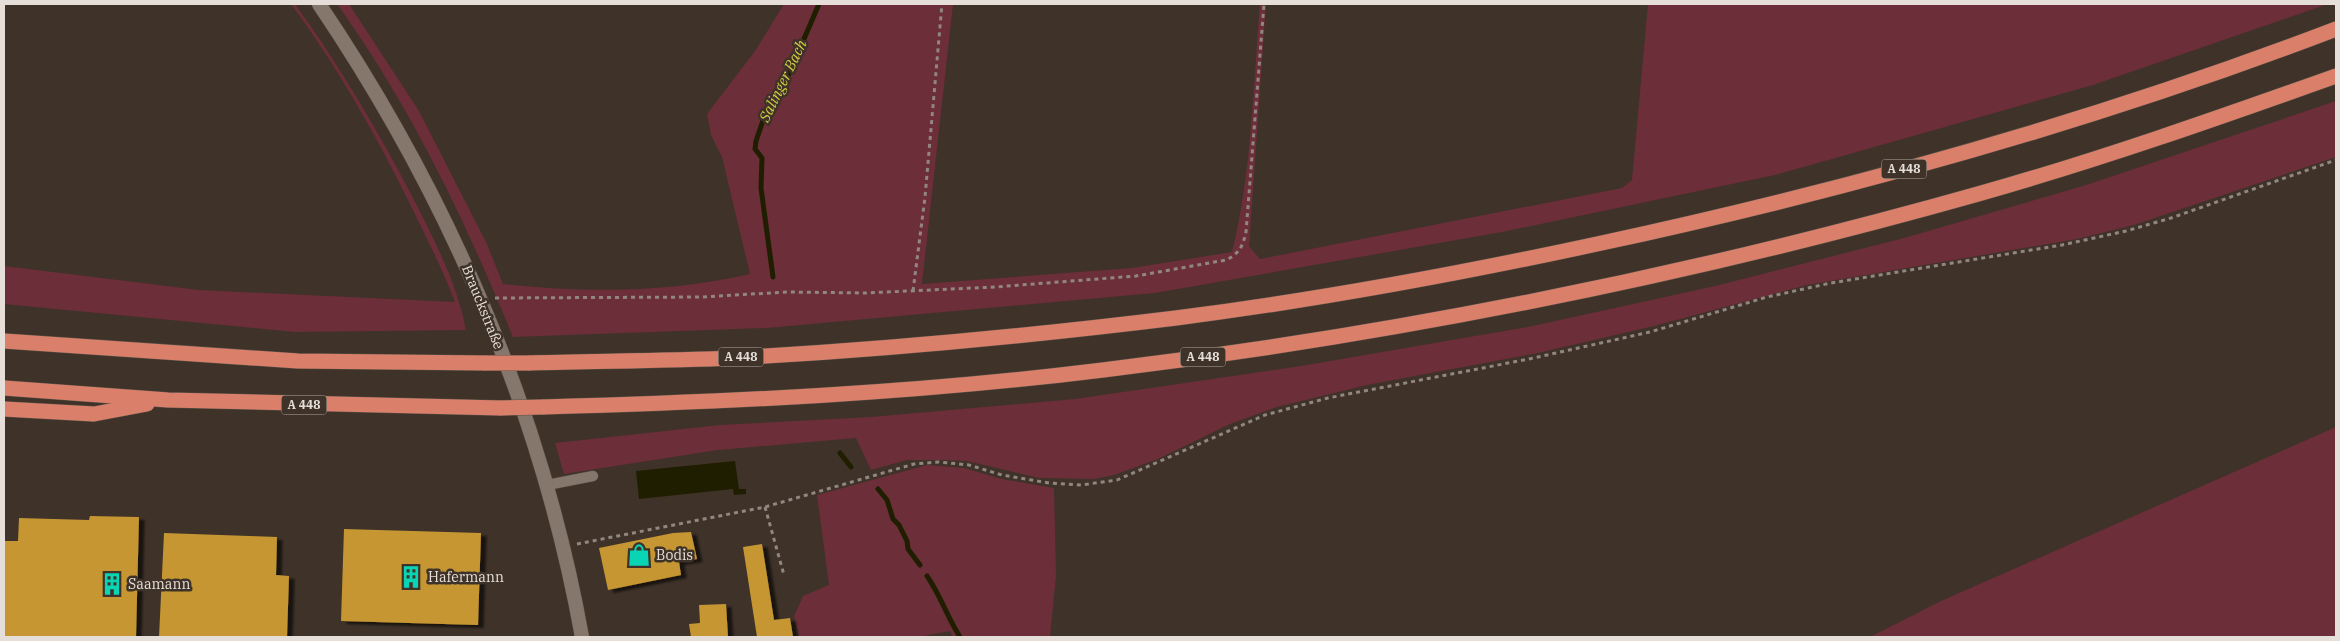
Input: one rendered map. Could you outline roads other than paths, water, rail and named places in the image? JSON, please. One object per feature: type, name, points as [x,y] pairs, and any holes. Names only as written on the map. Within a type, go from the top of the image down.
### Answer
[{"type":"highway","name":"A 448","points":[[4,341],[298,361],[528,363],[728,358],[824,352],[1087,328],[1224,311],[1500,264],[1757,208],[1944,158],[2127,104],[2207,77],[2336,28]]},
{"type":"highway","name":"A 448","points":[[4,388],[168,400],[501,408],[727,402],[1069,374],[1236,353],[1513,306],[1666,274],[1979,194],[2180,131],[2336,76]]},
{"type":"highway","points":[[4,409],[94,414],[168,400]]},
{"type":"street","name":"Brauckstraße","points":[[319,4],[392,118],[445,218],[482,300],[546,485],[563,547],[582,637]]},
{"type":"lane","points":[[546,485],[593,476]]},
{"type":"waterway","name":"Salinger Bach","points":[[773,277],[761,188],[762,158],[755,149],[756,141],[770,100],[782,90],[819,4]]},
{"type":"waterway","name":"Salinger Bach","points":[[840,453],[851,467]]},
{"type":"waterway","name":"Salinger Bach","points":[[878,489],[887,500],[893,519],[899,525],[907,541],[908,549],[920,565]]},
{"type":"waterway","name":"Salinger Bach","points":[[927,576],[960,637]]},
{"type":"place","name":"Bodis","points":[[639,555]]},
{"type":"place","name":"Hafermann","points":[[411,577]]},
{"type":"place","name":"Saamann","points":[[112,584]]}]
